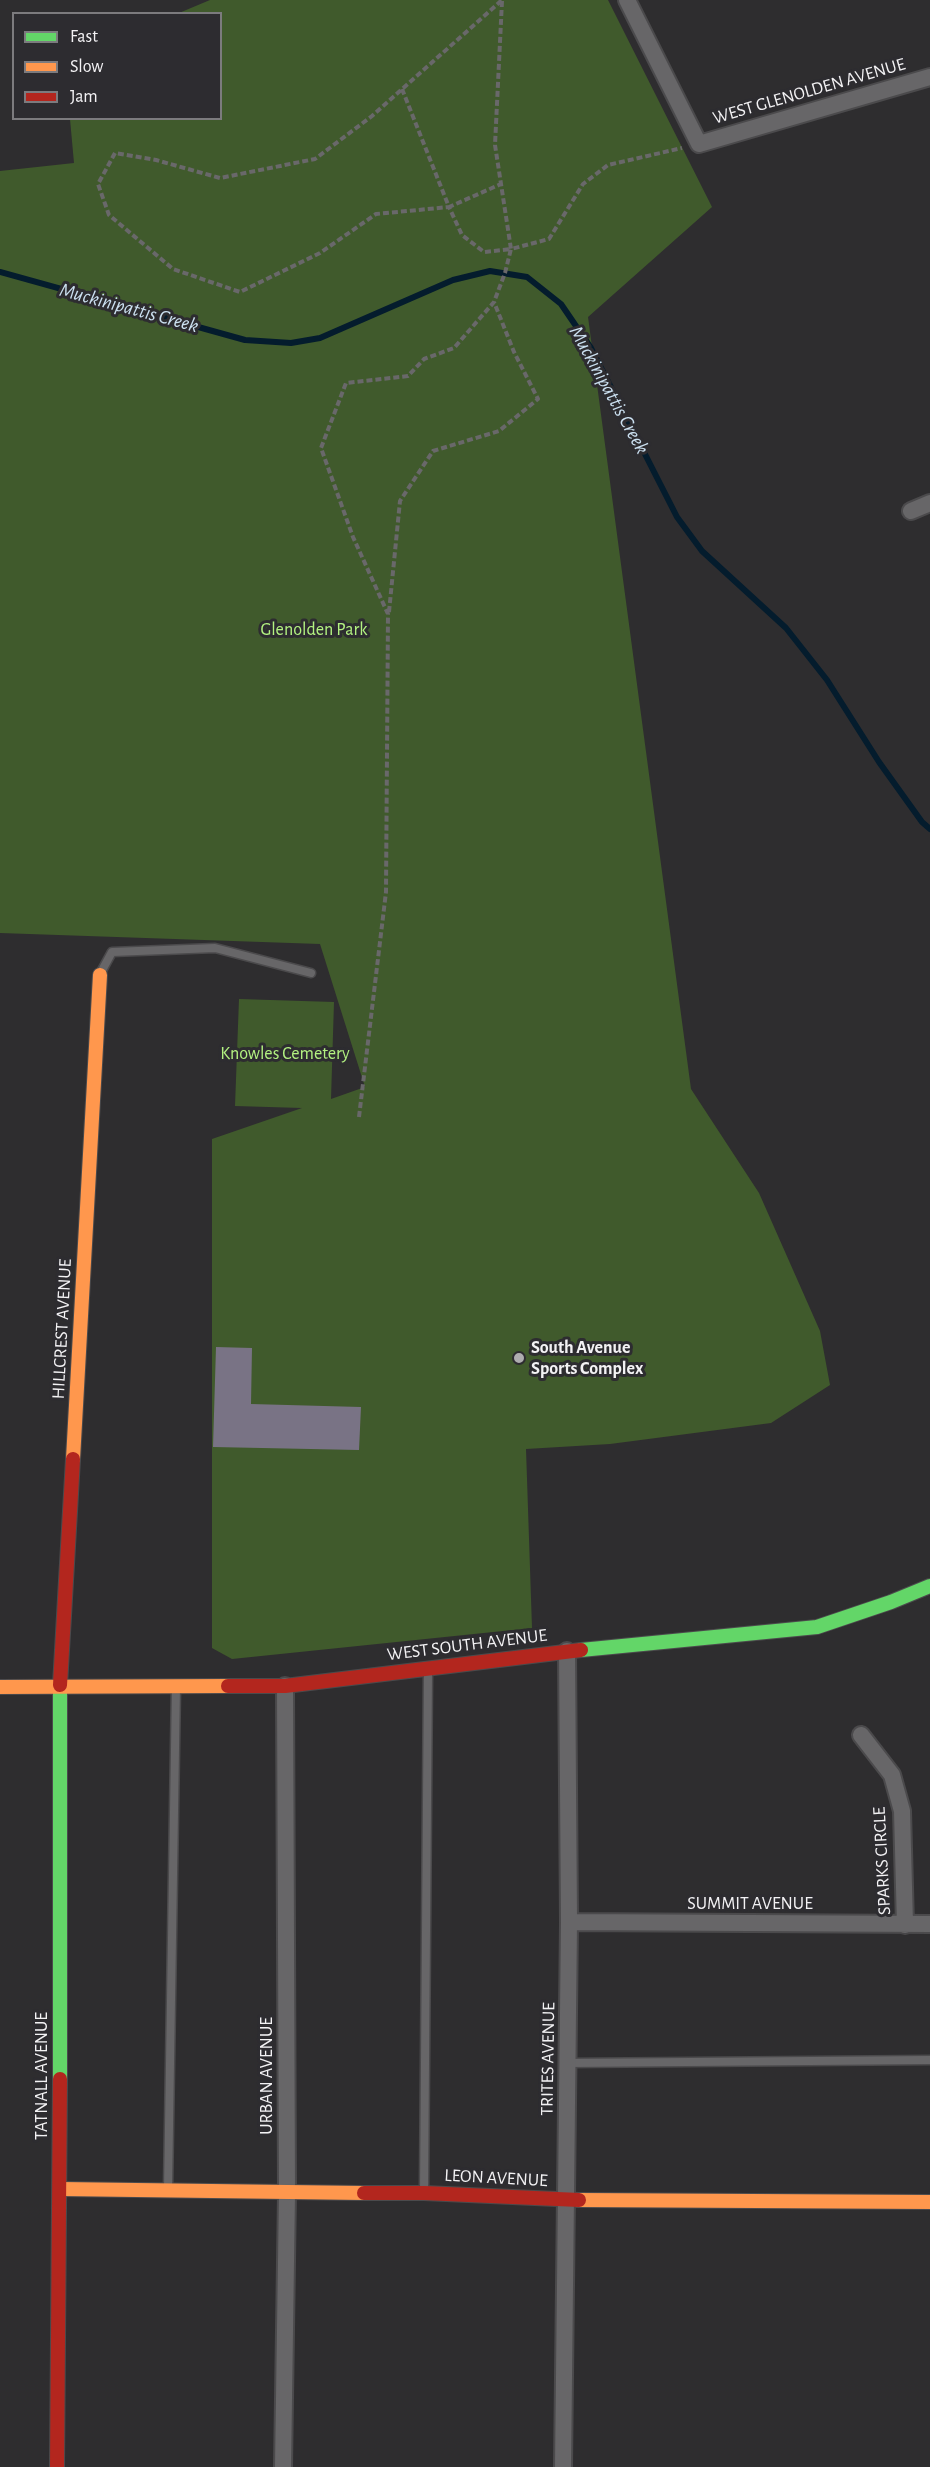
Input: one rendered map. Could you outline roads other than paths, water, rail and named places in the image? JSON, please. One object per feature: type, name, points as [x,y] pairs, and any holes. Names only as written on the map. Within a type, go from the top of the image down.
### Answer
[{"type":"street","name":"WEST GLENOLDEN AVENUE","points":[[627,0],[699,144],[930,77]]},
{"type":"street","points":[[911,511],[930,502]]},
{"type":"street","name":"HILLCREST AVENUE","points":[[60,1685],[100,975]]},
{"type":"street","name":"WEST SOUTH AVENUE","points":[[0,1687],[285,1686],[567,1651],[817,1627],[930,1586]]},
{"type":"street","name":"TRITES AVENUE","points":[[563,2467],[569,1922],[567,1651]]},
{"type":"street","name":"TATNALL AVENUE","points":[[57,2467],[60,2188],[60,1685]]},
{"type":"street","name":"URBAN AVENUE","points":[[283,2467],[287,2193],[285,1686]]},
{"type":"street","name":"SPARKS CIRCLE","points":[[861,1735],[892,1775],[902,1811],[905,1925]]},
{"type":"street","name":"SUMMIT AVENUE","points":[[569,1922],[930,1924]]},
{"type":"street","name":"LEON AVENUE","points":[[60,2188],[287,2193],[424,2193],[565,2200],[930,2202]]},
{"type":"lane","points":[[100,975],[112,952],[215,948],[311,973]]},
{"type":"lane","points":[[424,2193],[428,1668]]},
{"type":"lane","points":[[168,2190],[176,1686]]},
{"type":"lane","points":[[567,2063],[930,2060]]},
{"type":"waterway","name":"Muckinipattis Creek","points":[[0,272],[245,340],[291,343],[320,338],[453,280],[490,271],[527,277],[561,304],[591,348],[677,517],[702,551],[786,628],[827,680],[879,762],[922,822],[930,829]]},
{"type":"place","name":"South Avenue Sports Complex","points":[[519,1358]]},
{"type":"park label","name":"Glenolden Park","points":[[314,630]]},
{"type":"park label","name":"Knowles Cemetery","points":[[285,1054]]}]
